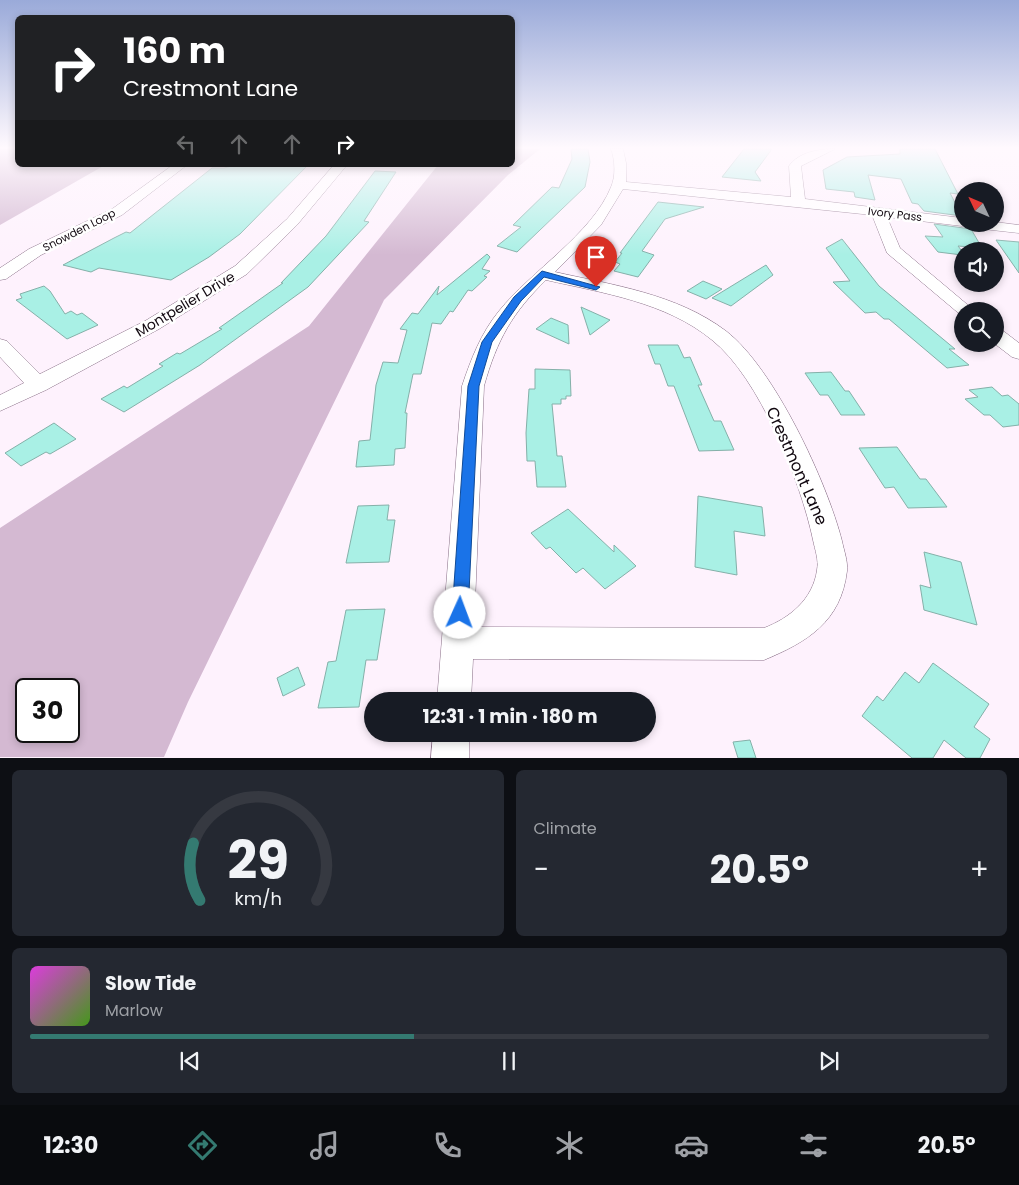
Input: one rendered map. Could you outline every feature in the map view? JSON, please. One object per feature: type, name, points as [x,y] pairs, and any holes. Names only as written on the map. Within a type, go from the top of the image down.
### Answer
[{"type":"street","name":"Snowden Loop","points":[[0,275],[35,252],[117,212],[155,184]]},
{"type":"street","name":"Montpelier Drive","points":[[0,404],[152,325],[241,270],[292,222],[324,184]]},
{"type":"street","points":[[455,692],[474,386],[487,342],[517,299],[603,211],[619,184]]},
{"type":"street","name":"Ivory Pass","points":[[623,184],[798,202],[954,221]]},
{"type":"street","points":[[797,184],[798,202]]},
{"type":"street","points":[[878,213],[893,250],[955,302]]},
{"type":"street","points":[[1004,227],[1019,229]]},
{"type":"street","name":"Crestmont Lane","points":[[459,644],[764,644],[785,637],[801,628],[823,598],[832,570],[827,534],[814,497],[785,433],[759,384],[739,354],[720,336],[698,321],[680,312],[613,291],[542,274]]},
{"type":"street","points":[[1004,341],[1019,353]]},
{"type":"street","points":[[0,344],[38,385]]},
{"type":"street","points":[[450,758],[451,742]]},
{"type":"shaded area","points":[[0,184],[71,184],[0,225]]},
{"type":"shaded area","points":[[422,184],[499,184],[384,300],[188,702],[164,757],[0,757],[0,528],[309,326]]},
{"type":"building","points":[[191,184],[289,184],[240,234],[209,257],[171,280],[99,268],[91,272],[63,265],[126,232],[130,233]]},
{"type":"building","points":[[365,184],[388,184],[364,221],[369,222],[308,287],[200,365],[124,412],[101,399],[124,386],[127,388],[163,366],[159,364],[222,329],[219,328],[283,283],[281,283],[326,236]]},
{"type":"building","points":[[561,184],[586,184],[585,187],[517,252],[497,246],[521,227],[513,225],[552,187],[559,188]]},
{"type":"building","points":[[825,184],[871,184],[875,200],[855,197],[854,192],[826,189]]},
{"type":"building","points":[[903,184],[953,184],[954,194],[950,193],[954,201],[954,215],[924,211],[918,204],[912,203]]},
{"type":"building","points":[[658,202],[704,207],[665,219],[642,251],[654,255],[638,277],[614,271],[620,264],[615,262],[622,253],[620,253]]},
{"type":"building","points":[[934,224],[954,227],[954,232],[973,232],[979,242],[954,242],[954,254],[938,252],[925,236],[943,237]]},
{"type":"building","points":[[842,239],[879,286],[954,348],[949,349],[969,365],[947,368],[889,319],[884,319],[876,312],[865,313],[833,282],[850,281],[826,248]]},
{"type":"building","points":[[996,240],[1019,242],[1019,273],[1004,251],[1004,242],[997,242]]},
{"type":"building","points":[[487,254],[490,257],[482,269],[490,271],[484,276],[487,277],[472,291],[468,290],[453,312],[450,311],[441,324],[432,323],[421,374],[413,374],[405,413],[407,413],[405,448],[395,449],[394,465],[356,467],[359,441],[370,440],[376,385],[383,362],[398,363],[407,330],[400,329],[412,313],[418,314],[439,286],[437,295]]},
{"type":"building","points":[[766,265],[773,275],[731,306],[712,298]]},
{"type":"building","points":[[703,281],[722,289],[706,299],[687,291]]},
{"type":"building","points":[[44,286],[50,291],[65,314],[71,311],[77,315],[82,313],[98,325],[67,339],[16,300],[22,298],[20,294]]},
{"type":"building","points":[[581,307],[610,320],[590,335]]},
{"type":"building","points":[[551,318],[568,325],[569,344],[536,329]]},
{"type":"building","points":[[648,345],[678,345],[684,358],[690,357],[702,385],[698,385],[714,421],[721,421],[734,450],[699,451],[674,386],[668,386],[660,364],[655,364]]},
{"type":"building","points":[[535,369],[570,370],[571,396],[561,399],[561,404],[552,404],[557,456],[562,456],[566,487],[537,487],[535,461],[527,461],[526,433],[529,389],[535,389]]},
{"type":"building","points":[[831,372],[845,391],[849,391],[865,415],[841,415],[828,395],[820,395],[805,373]]},
{"type":"building","points":[[992,387],[1002,396],[1008,395],[1019,404],[1019,425],[1003,427],[990,415],[984,415],[965,399],[978,397],[969,390]]},
{"type":"building","points":[[54,423],[76,439],[50,454],[46,452],[21,466],[5,453]]},
{"type":"building","points":[[897,447],[920,479],[926,479],[947,507],[908,508],[894,487],[885,488],[859,448]]},
{"type":"building","points":[[698,496],[762,507],[765,536],[734,531],[737,575],[695,567]]},
{"type":"building","points":[[389,505],[387,520],[395,520],[389,562],[346,563],[358,506]]},
{"type":"building","points":[[568,509],[614,552],[614,545],[636,566],[605,589],[583,568],[576,573],[550,547],[546,549],[531,533]]},
{"type":"building","points":[[924,552],[961,562],[977,625],[924,610],[920,585],[931,588]]},
{"type":"building","points":[[385,609],[377,660],[366,660],[359,707],[318,708],[328,662],[336,661],[346,610]]},
{"type":"building","points":[[933,663],[989,704],[974,727],[990,739],[980,758],[966,758],[944,740],[933,758],[912,758],[862,716],[877,696],[883,701],[905,672],[919,683]]},
{"type":"building","points":[[298,667],[305,685],[283,696],[277,678]]},
{"type":"building","points":[[750,740],[756,758],[738,758],[733,742]]},
{"type":"route","points":[[460,613],[474,386],[487,342],[517,299],[542,274],[596,287]]}]
